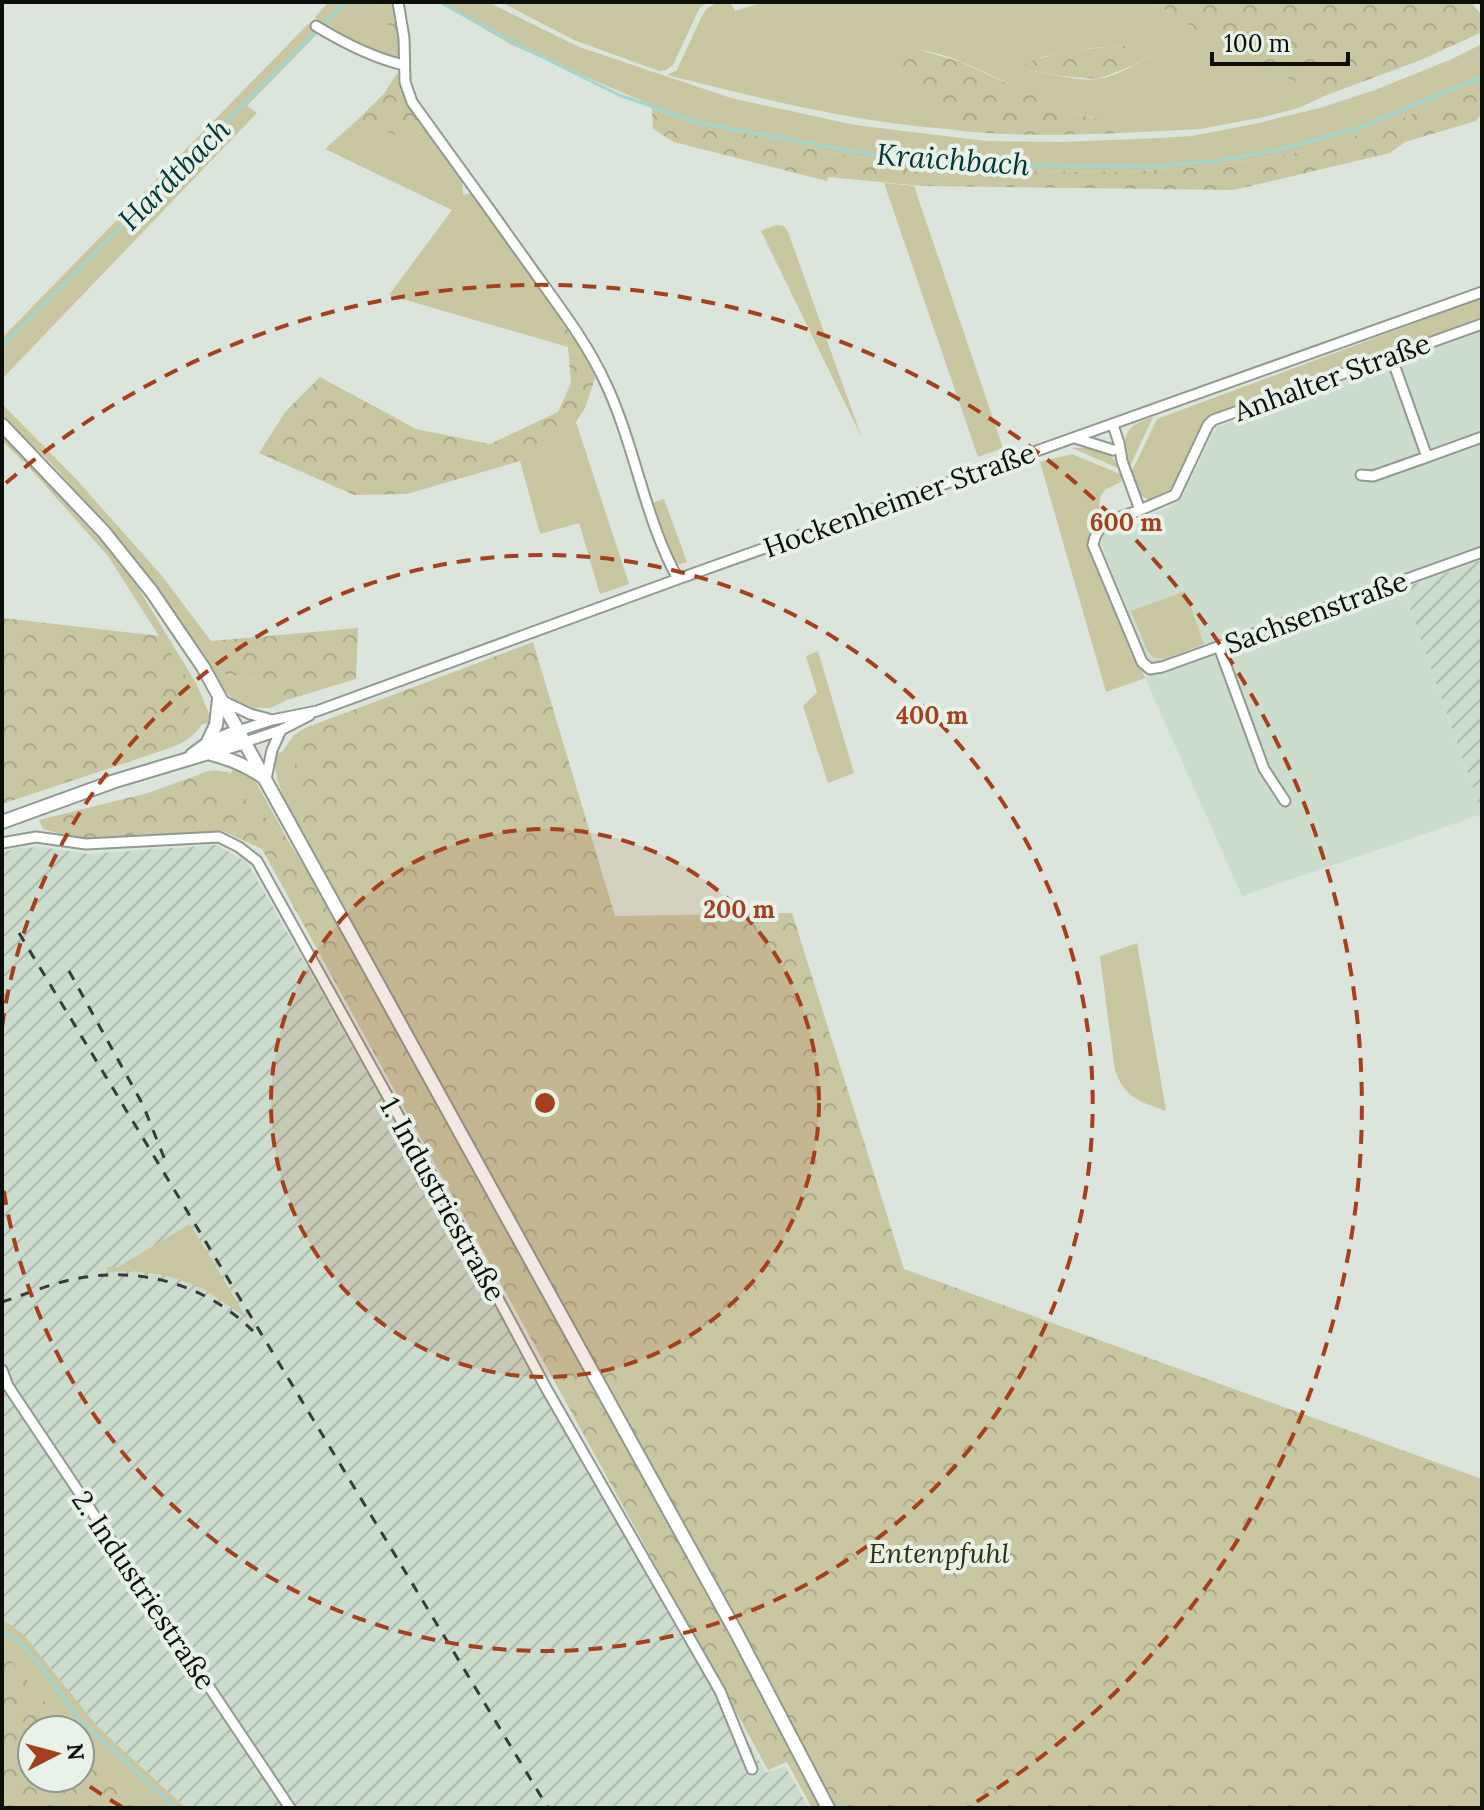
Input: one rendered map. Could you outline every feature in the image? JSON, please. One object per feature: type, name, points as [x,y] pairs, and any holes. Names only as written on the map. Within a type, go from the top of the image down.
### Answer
[{"type":"main road","points":[[2,425],[78,503],[127,561],[203,667],[736,1632],[828,1808]]},
{"type":"main road","points":[[219,699],[216,725],[208,748],[246,765],[266,779]]},
{"type":"main road","name":"Hockenheimer Straße","points":[[2,822],[242,737]]},
{"type":"street","points":[[398,2],[404,38],[405,82],[412,102],[594,360],[608,387],[668,560],[678,579]]},
{"type":"street","points":[[320,28],[380,59],[404,65]]},
{"type":"street","name":"Hockenheimer Straße","points":[[242,737],[281,730],[317,711],[678,579],[1482,292]]},
{"type":"street","name":"Anhalter Straße","points":[[1150,669],[1142,662],[1093,545],[1095,533],[1101,525],[1172,498],[1213,420],[1482,324]]},
{"type":"street","points":[[1391,356],[1427,457]]},
{"type":"street","points":[[1110,426],[1113,450],[1122,461]]},
{"type":"street","points":[[1110,426],[1119,443],[1122,461],[1140,510]]},
{"type":"street","points":[[1361,475],[1373,476],[1482,437]]},
{"type":"street","points":[[1075,438],[1113,450]]},
{"type":"street","name":"Sachsenstraße","points":[[1150,669],[1482,552]]},
{"type":"street","points":[[1219,647],[1264,769],[1285,801]]},
{"type":"street","points":[[219,699],[243,712],[272,720]]},
{"type":"street","name":"Hockenheimer Straße","points":[[242,737],[272,720],[317,711]]},
{"type":"street","points":[[266,779],[272,750],[281,730]]},
{"type":"street","name":"1. Industriestraße","points":[[2,843],[36,837],[86,844],[219,837],[257,861],[546,1388],[720,1691],[752,1769]]},
{"type":"street","name":"2. Industriestraße","points":[[2,1370],[8,1386],[290,1808]]},
{"type":"street","points":[[679,1618],[690,1616]]},
{"type":"shaded area","points":[[1482,331],[1482,547],[1399,577],[1482,814],[1242,896],[1145,678],[1153,674],[1101,544],[1102,535],[1107,530],[1176,503],[1182,497],[1216,427]]},
{"type":"shaded area","points":[[1482,560],[1482,814],[1403,588]]},
{"type":"shaded area","points":[[216,845],[247,862],[766,1773],[785,1766],[809,1808],[186,1808],[98,1727],[96,1714],[88,1714],[23,1634],[2,1619],[2,853],[17,848],[41,847],[87,854]]},
{"type":"green space","points":[[329,2],[379,2],[387,22],[394,59],[330,34],[315,17]]},
{"type":"green space","points":[[379,2],[395,2],[400,59],[394,59],[387,22]]},
{"type":"green space","points":[[438,2],[488,2],[579,47],[731,98],[855,125],[986,141],[1063,142],[1192,136],[1254,124],[1320,108],[1375,90],[1482,44],[1482,85],[1372,131],[1290,154],[1202,167],[1125,172],[1009,171],[855,157],[675,118],[512,45]]},
{"type":"green space","points":[[501,2],[707,2],[699,9],[673,65],[659,71],[574,40]]},
{"type":"green space","points":[[718,2],[730,2],[735,11],[764,2],[1154,2],[1229,52],[1327,95],[1298,108],[1200,129],[1121,133],[1120,128],[1044,101],[955,59],[936,53],[900,49],[895,63],[948,129],[912,126],[806,108],[667,75],[677,70],[707,8]],"holes":[[[1124,46],[1156,51],[1129,68],[1099,79],[1074,79],[1029,70],[1041,57],[1091,48]]]},
{"type":"green space","points":[[1154,2],[1470,2],[1482,15],[1482,32],[1421,60],[1327,95],[1229,52]]},
{"type":"green space","points":[[308,24],[318,33],[247,106],[257,113],[2,379],[2,338]]},
{"type":"green space","points":[[1124,46],[1157,51],[1134,65],[1098,79],[1029,70],[1024,64],[1061,53]]},
{"type":"green space","points":[[913,48],[961,62],[1045,101],[1120,128],[1121,133],[1012,134],[948,129],[895,63],[896,53],[901,49]]},
{"type":"green space","points":[[397,73],[405,100],[427,128],[411,140],[355,122],[384,94]]},
{"type":"green space","points":[[1482,85],[1482,112],[1476,121],[1405,142],[1390,153],[1234,190],[922,186],[828,177],[827,181],[674,142],[653,129],[652,109],[675,118],[855,157],[1009,171],[1125,172],[1202,167],[1290,154],[1372,131]]},
{"type":"green space","points":[[355,122],[411,140],[427,128],[462,176],[463,195],[474,193],[562,319],[568,347],[389,295],[452,210],[325,149]]},
{"type":"green space","points":[[884,183],[914,186],[1003,448],[978,457]]},
{"type":"green space","points":[[776,225],[784,226],[788,232],[862,438],[761,231]]},
{"type":"green space","points":[[1482,298],[1482,318],[1210,415],[1167,495],[1148,500],[1140,495],[1131,473],[1157,419]]},
{"type":"green space","points":[[562,319],[590,360],[595,378],[585,408],[576,422],[520,461],[407,494],[354,495],[259,453],[286,411],[320,377],[416,429],[490,444],[558,412],[571,383]]},
{"type":"green space","points":[[2,404],[76,479],[162,576],[211,641],[221,673],[276,684],[287,700],[270,708],[253,708],[249,711],[225,691],[205,655],[126,548],[51,463],[2,417]]},
{"type":"green space","points":[[1153,417],[1130,466],[1127,434],[1135,425]]},
{"type":"green space","points":[[576,422],[629,584],[600,594],[579,523],[540,534],[520,461]]},
{"type":"green space","points":[[2,431],[89,522],[123,563],[196,683],[211,723],[202,724],[183,742],[167,749],[196,694],[108,556],[2,441]]},
{"type":"green space","points":[[1091,447],[1108,454],[1118,468],[1072,448]]},
{"type":"green space","points":[[1072,454],[1122,477],[1121,482],[1102,494],[1099,516],[1090,535],[1089,546],[1145,678],[1106,692],[1040,462]]},
{"type":"green space","points":[[664,499],[687,562],[673,566],[652,503]]},
{"type":"green space","points":[[1185,591],[1204,644],[1164,659],[1154,658],[1147,650],[1131,611]]},
{"type":"green space","points":[[2,618],[160,636],[197,694],[167,749],[2,804]]},
{"type":"green space","points":[[358,628],[356,679],[287,700],[276,684],[221,673],[211,641]]},
{"type":"green space","name":"Entenpfuhl","points":[[533,642],[615,916],[792,913],[904,1269],[1482,1479],[1482,1808],[812,1808],[787,1762],[768,1770],[262,849],[223,831],[85,841],[43,829],[39,820],[148,793],[198,775],[244,797],[286,837],[310,876],[321,869],[308,841],[301,814],[305,802],[292,784],[297,750],[305,728]]},
{"type":"green space","points":[[818,651],[854,773],[828,783],[803,706],[817,692],[806,656]]},
{"type":"green space","points":[[305,728],[297,750],[305,802],[301,815],[308,841],[280,788],[275,765],[275,753],[282,752],[294,735]]},
{"type":"green space","points":[[235,765],[256,782],[286,837],[244,797],[198,775],[214,771],[231,773]]},
{"type":"green space","points":[[1137,943],[1166,1111],[1129,1093],[1115,1071],[1100,956]]},
{"type":"green space","points":[[190,1224],[246,1317],[185,1281],[133,1271],[108,1272],[107,1267],[118,1267]]},
{"type":"green space","points":[[2,1619],[23,1634],[88,1714],[55,1714],[2,1652]]},
{"type":"green space","points":[[2,1652],[55,1714],[16,1714],[16,1794],[96,1794],[96,1765],[114,1788],[156,1808],[2,1808]]},
{"type":"green space","points":[[96,1725],[186,1808],[156,1808],[114,1788],[96,1765]]},
{"type":"waterway","name":"Hardtbach","points":[[2,346],[346,2]]},
{"type":"waterway","name":"Kraichbach","points":[[440,2],[619,95],[700,123],[875,155],[1010,165],[1150,167],[1223,160],[1278,150],[1362,127],[1482,77]]},
{"type":"waterway","name":"Hardtbach","points":[[2,1631],[20,1642],[79,1719],[176,1808]]},
{"type":"railway","points":[[19,933],[548,1808]]},
{"type":"railway","points":[[69,971],[143,1105],[165,1160]]},
{"type":"railway","points":[[2,1302],[75,1279],[132,1275],[176,1284],[197,1292],[236,1316],[253,1331]]}]
